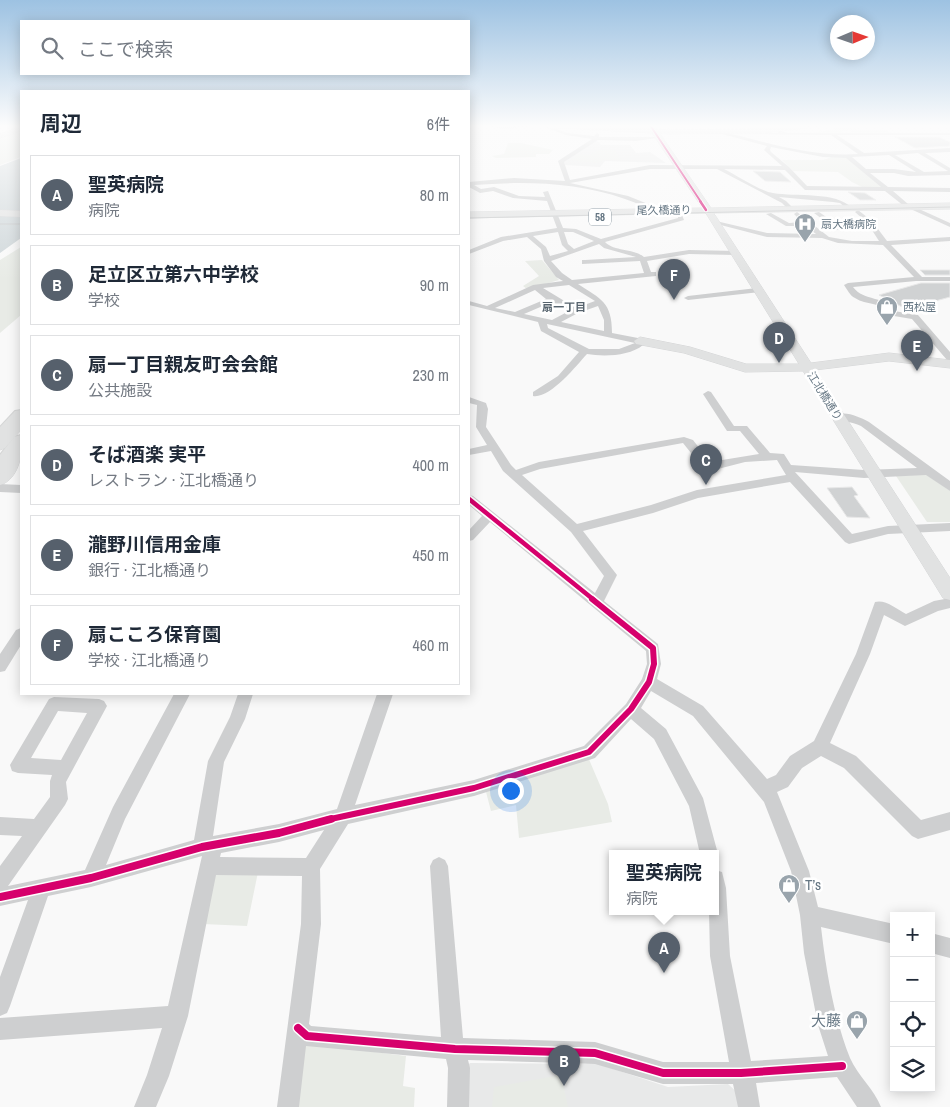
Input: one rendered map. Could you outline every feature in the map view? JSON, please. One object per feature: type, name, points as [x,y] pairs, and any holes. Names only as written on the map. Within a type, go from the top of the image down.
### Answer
[{"type":"highway","points":[[0,426],[20,404]]},
{"type":"highway","points":[[0,439],[20,416]]},
{"type":"highway","points":[[0,454],[20,430]]},
{"type":"highway","points":[[0,468],[20,442]]},
{"type":"main road","name":"江北橋通り","points":[[684,177],[711,216]]},
{"type":"main road","name":"尾久橋通り","points":[[470,214],[486,217],[661,211],[711,216],[849,208],[950,206]]},
{"type":"main road","name":"尾久橋通り","points":[[555,215],[711,216],[794,211],[817,213],[950,210]]},
{"type":"main road","points":[[0,213],[20,214]]},
{"type":"main road","points":[[0,217],[20,218]]},
{"type":"main road","points":[[470,220],[486,217]]},
{"type":"street","points":[[566,177],[568,182]]},
{"type":"street","points":[[561,183],[593,177]]},
{"type":"street","points":[[734,177],[784,202],[824,236]]},
{"type":"street","points":[[794,177],[805,188],[950,190]]},
{"type":"street","points":[[872,177],[910,207],[950,225]]},
{"type":"street","points":[[470,184],[498,181],[561,183],[626,197],[661,211]]},
{"type":"street","points":[[470,252],[501,239],[559,230],[574,230],[600,241],[606,247],[636,254],[643,259],[651,274],[592,271],[565,245],[559,230],[555,215],[545,193],[550,182]]},
{"type":"street","points":[[470,185],[480,191],[494,189],[502,194],[520,198],[547,199]]},
{"type":"street","points":[[769,195],[781,194],[801,198],[833,200],[842,202],[849,208]]},
{"type":"street","points":[[858,212],[870,222],[884,242],[920,279]]},
{"type":"street","points":[[817,213],[837,228]]},
{"type":"street","points":[[769,214],[788,225],[808,224]]},
{"type":"street","points":[[547,259],[574,252],[600,241],[667,224],[682,219],[680,216]]},
{"type":"street","points":[[711,216],[767,235],[824,236],[849,242],[950,239]]},
{"type":"street","name":"江北橋通り","points":[[711,216],[950,593]]},
{"type":"street","points":[[830,223],[870,222]]},
{"type":"street","points":[[527,234],[544,248],[547,259],[559,275],[567,282],[602,302],[608,320],[608,335]]},
{"type":"street","points":[[488,309],[495,304],[536,287],[567,282],[592,271],[643,259],[689,252],[736,253]]},
{"type":"street","points":[[950,279],[848,284],[857,297],[882,303],[890,308],[891,313],[915,317],[950,358]]},
{"type":"street","points":[[536,287],[552,299],[576,311]]},
{"type":"street","points":[[688,298],[758,290]]},
{"type":"street","points":[[515,315],[552,299]]},
{"type":"street","points":[[602,302],[547,322],[544,329],[584,352],[630,350],[639,345],[640,341]]},
{"type":"street","points":[[470,303],[547,322],[686,350],[745,368],[807,367],[890,356],[950,364]]},
{"type":"street","points":[[536,394],[561,378],[584,352]]},
{"type":"street","points":[[708,394],[731,429],[744,428],[766,456]]},
{"type":"street","points":[[470,400],[481,403],[483,409],[481,427],[508,468],[575,529],[611,575],[597,602]]},
{"type":"street","points":[[0,433],[20,411]]},
{"type":"street","points":[[838,417],[854,418],[865,424],[950,487]]},
{"type":"street","points":[[0,445],[20,422]]},
{"type":"street","points":[[514,474],[539,466],[684,440],[689,442],[707,464],[714,466],[766,456],[780,456],[790,473],[849,539],[888,530],[950,527]]},
{"type":"street","points":[[470,452],[494,447]]},
{"type":"street","points":[[0,480],[20,453]]},
{"type":"street","points":[[575,529],[653,510],[697,494],[790,473],[874,474],[928,471]]},
{"type":"street","points":[[0,488],[20,489]]},
{"type":"street","points":[[0,897],[208,853],[343,816],[474,788],[589,752],[631,709],[649,682],[654,664],[653,648],[470,500]]},
{"type":"street","points":[[470,536],[489,516]]},
{"type":"street","points":[[765,789],[782,781],[796,762],[820,747],[863,654],[880,606],[905,620],[922,614],[940,603],[950,603]]},
{"type":"street","points":[[2,661],[20,635]]},
{"type":"street","points":[[649,682],[698,711],[770,796],[800,871],[829,1025],[842,1066],[870,1107]]},
{"type":"street","points":[[91,878],[119,813],[181,695]]},
{"type":"street","points":[[144,1107],[158,1078],[177,1016],[208,853],[216,761],[237,719],[245,695]]},
{"type":"street","points":[[288,1107],[311,924],[311,867],[343,816],[385,695]]},
{"type":"street","points":[[0,882],[59,799],[58,781],[63,768],[98,706],[54,704],[18,765],[63,768]]},
{"type":"street","points":[[631,709],[660,734],[697,804],[708,850]]},
{"type":"street","points":[[820,747],[850,762],[918,830],[950,821]]},
{"type":"street","points":[[0,826],[38,828]]},
{"type":"street","points":[[208,853],[311,867]]},
{"type":"street","points":[[440,866],[451,1033],[459,1068],[458,1107]]},
{"type":"street","points":[[0,1006],[42,888]]},
{"type":"street","points":[[719,915],[720,956],[749,1107]]},
{"type":"street","points":[[810,916],[890,933]]},
{"type":"street","points":[[935,944],[950,948]]},
{"type":"street","points":[[0,1029],[177,1016]]},
{"type":"street","points":[[298,1028],[307,1036],[455,1049],[595,1053],[663,1073],[741,1073],[842,1066]]},
{"type":"shaded area","points":[[0,177],[20,177],[20,239],[0,253]]},
{"type":"shaded area","points":[[845,177],[869,177],[883,188],[864,188]]},
{"type":"shaded area","points":[[20,248],[20,316],[0,333],[0,260]]},
{"type":"shaded area","points":[[542,260],[559,280],[527,289],[523,286],[539,276],[525,261]]},
{"type":"shaded area","points":[[927,474],[950,491],[950,522],[927,522],[896,476]]},
{"type":"shaded area","points":[[588,757],[608,804],[612,822],[519,838],[516,805],[491,811],[486,792]]},
{"type":"shaded area","points":[[216,872],[258,872],[247,926],[203,924]]},
{"type":"shaded area","points":[[305,1043],[406,1056],[403,1086],[415,1088],[414,1107],[297,1107]]},
{"type":"shaded area","points":[[470,1063],[598,1064],[668,1087],[728,1084],[739,1094],[742,1107],[464,1107],[465,1068]]},
{"type":"shaded area","points":[[561,1075],[568,1107],[492,1107],[494,1087]]},
{"type":"building","points":[[760,177],[785,177],[791,182],[765,181]]},
{"type":"building","points":[[848,192],[865,193],[876,200],[860,200]]},
{"type":"building","points":[[920,270],[950,270],[950,275],[925,275]]},
{"type":"building","points":[[921,283],[950,283],[950,297],[906,309],[879,295]]},
{"type":"building","points":[[852,487],[858,495],[854,496],[870,518],[847,517],[827,488]]},
{"type":"tram line","points":[[470,218],[950,207]]},
{"type":"tram line","points":[[0,224],[20,224]]},
{"type":"cycle path","points":[[684,177],[706,210]]},
{"type":"cycle path","points":[[0,897],[91,878],[202,847],[279,833],[343,816],[474,788],[589,752],[631,709],[649,682],[654,664],[653,648],[470,500]]},
{"type":"cycle path","points":[[298,1028],[307,1036],[455,1049],[595,1053],[663,1073],[741,1073],[842,1066]]},
{"type":"place","name":"扇大橋病院","points":[[805,243]]},
{"type":"place","name":"扇こころ保育園","points":[[674,300]]},
{"type":"place","name":"西松屋","points":[[887,326]]},
{"type":"place","name":"そば酒楽 実平","points":[[779,363]]},
{"type":"place","name":"瀧野川信用金庫","points":[[917,371]]},
{"type":"place","name":"扇一丁目親友町会会館","points":[[706,485]]},
{"type":"place","name":"T’s","points":[[789,904]]},
{"type":"place","name":"聖英病院","points":[[664,973]]},
{"type":"place","name":"大藤","points":[[857,1040]]},
{"type":"place","name":"足立区立第六中学校","points":[[564,1086]]},
{"type":"district","name":"扇一丁目","points":[[564,307]]}]
